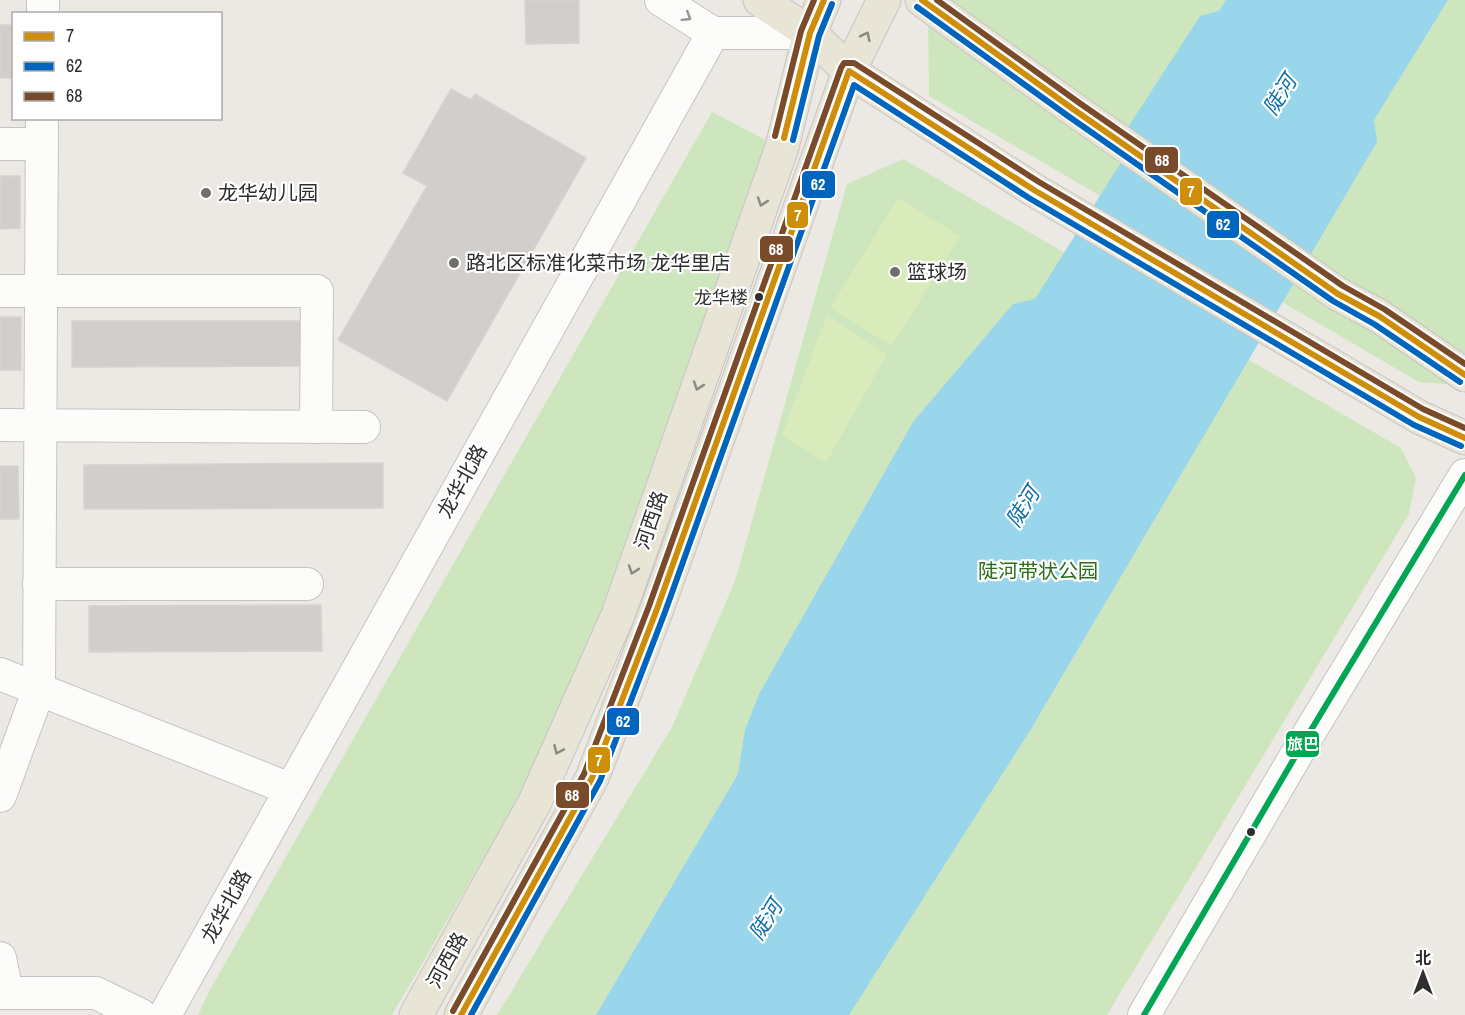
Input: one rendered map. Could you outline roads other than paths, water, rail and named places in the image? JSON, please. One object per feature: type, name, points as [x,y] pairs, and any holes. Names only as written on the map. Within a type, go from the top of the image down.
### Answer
[{"type":"main road","points":[[760,0],[810,33],[849,71],[1034,190],[1419,417],[1465,438]]},
{"type":"main road","name":"河西路","points":[[416,1015],[534,804],[618,615],[782,147],[810,33],[824,0]]},
{"type":"main road","name":"河西路","points":[[461,1015],[592,778],[657,609],[849,71],[884,0]]},
{"type":"main road","points":[[922,0],[1073,109],[1338,294],[1379,315],[1465,375]]},
{"type":"street","points":[[661,0],[713,33],[810,33]]},
{"type":"street","name":"龙华北路","points":[[165,1015],[713,33]]},
{"type":"street","points":[[0,144],[42,131],[39,689],[10,735],[0,796]]},
{"type":"street","points":[[0,291],[317,291],[316,427]]},
{"type":"street","points":[[0,426],[364,427]]},
{"type":"street","points":[[1144,1015],[1308,734],[1465,474]]},
{"type":"street","points":[[39,584],[307,584]]},
{"type":"street","points":[[0,674],[290,789]]},
{"type":"street","points":[[0,958],[3,993],[96,993],[141,1015]]},
{"type":"water","name":"陡河","points":[[1226,0],[1448,0],[1374,120],[1377,142],[1031,729],[849,1015],[596,1015],[738,774],[745,730],[759,694],[913,422],[1013,304],[1035,299],[1123,159],[1123,135],[1200,16],[1219,11]]},
{"type":"place","name":"龙华幼儿园","points":[[206,193]]},
{"type":"place","name":"路北区标准化菜市场 龙华里店","points":[[454,263]]},
{"type":"place","name":"篮球场","points":[[895,272]]},
{"type":"place","name":"龙华楼","points":[[759,297]]},
{"type":"park label","name":"陡河带状公园","points":[[1038,571]]}]
